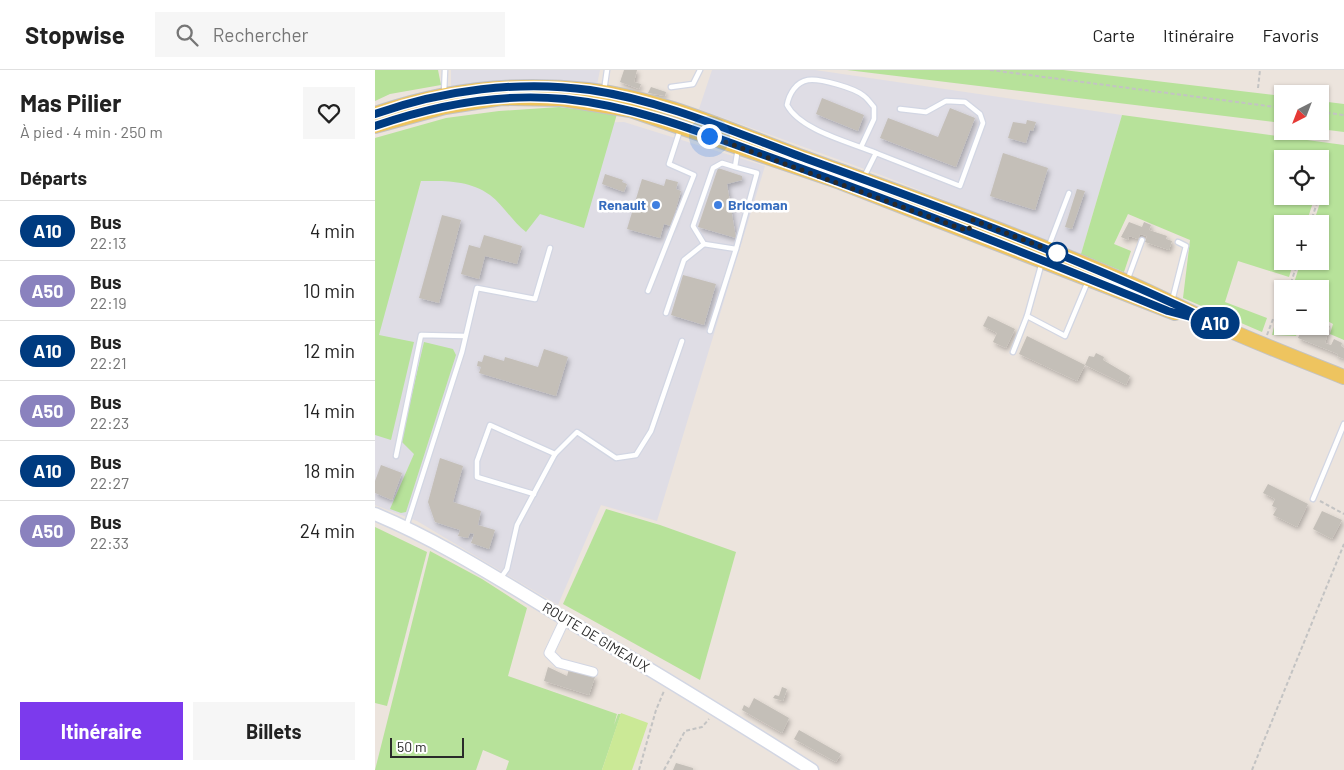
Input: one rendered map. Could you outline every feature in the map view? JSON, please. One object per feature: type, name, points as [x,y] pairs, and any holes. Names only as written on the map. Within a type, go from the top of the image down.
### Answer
[{"type":"main road","points":[[375,126],[444,101],[512,87],[555,87],[602,98],[641,100],[683,120],[861,184],[1045,254],[1344,377]]},
{"type":"main road","points":[[375,114],[407,103],[444,101]]},
{"type":"street","name":"ROUTE DE GIMEAUX","points":[[375,514],[406,527],[499,580],[717,709],[812,770]]},
{"type":"street","points":[[565,619],[549,653],[559,663],[593,672]]},
{"type":"lane","points":[[444,101],[445,70]]},
{"type":"lane","points":[[602,98],[607,70]]},
{"type":"lane","points":[[671,87],[693,84],[700,70]]},
{"type":"lane","points":[[861,147],[873,119],[874,107],[863,95],[845,86],[809,80],[796,86],[789,95],[787,105],[792,114],[802,123],[861,147],[876,153],[960,186],[983,123],[980,114],[965,102],[945,101],[926,112],[900,109]]},
{"type":"lane","points":[[648,291],[694,174],[669,164],[683,120]]},
{"type":"lane","points":[[735,167],[739,140]]},
{"type":"lane","points":[[861,184],[876,153]]},
{"type":"lane","points":[[704,244],[693,226],[713,168],[722,163],[757,173],[736,249],[710,331]]},
{"type":"lane","points":[[1013,352],[1027,316],[1045,254],[1069,193]]},
{"type":"lane","points":[[1125,287],[1142,240]]},
{"type":"lane","points":[[1170,306],[1186,246],[1177,242]]},
{"type":"lane","points":[[666,313],[684,260],[704,244],[736,249]]},
{"type":"lane","points":[[406,527],[465,336],[477,288],[535,299],[551,248]]},
{"type":"lane","points":[[1027,316],[1065,336],[1091,273]]},
{"type":"lane","points":[[396,456],[421,335],[465,336]]},
{"type":"lane","points":[[499,580],[507,569],[517,525],[555,454],[577,432],[616,458],[636,455],[651,431],[682,341]]},
{"type":"lane","points":[[1313,499],[1344,424]]},
{"type":"lane","points":[[534,494],[477,477],[477,461],[490,425],[555,454]]},
{"type":"path","points":[[990,70],[1274,107]]},
{"type":"path","points":[[1258,88],[1260,70]]},
{"type":"path","points":[[1329,113],[1344,115]]},
{"type":"path","points":[[1264,344],[1274,318]]},
{"type":"path","points":[[1313,499],[1344,514]]},
{"type":"path","points":[[1252,770],[1344,544]]},
{"type":"path","points":[[639,770],[656,710],[669,681]]},
{"type":"path","points":[[664,770],[685,731],[702,727],[717,709]]},
{"type":"shaded area","points":[[451,70],[600,70],[597,85],[507,82],[451,86]]},
{"type":"shaded area","points":[[712,70],[815,70],[1122,115],[1081,254],[881,175],[699,109]]},
{"type":"shaded area","points":[[624,122],[765,166],[657,521],[601,505],[558,605],[417,521],[375,505],[375,331],[438,127]]},
{"type":"green space","points":[[375,70],[438,70],[441,85],[390,94],[375,101]]},
{"type":"green space","points":[[847,70],[1063,70],[1274,95],[1274,122]]},
{"type":"green space","points":[[1329,102],[1344,104],[1344,132],[1329,130]]},
{"type":"green space","points":[[559,107],[617,114],[584,228],[540,214],[526,232],[495,199],[474,186],[457,182],[421,181],[379,335],[414,342],[391,440],[375,435],[375,138],[446,118],[499,111]]},
{"type":"green space","points":[[1122,115],[1274,136],[1274,140],[1307,140],[1344,145],[1344,340],[1330,334],[1333,324],[1329,322],[1329,280],[1295,280],[1298,270],[1329,270],[1329,215],[1316,215],[1319,205],[1329,205],[1329,150],[1274,150],[1274,205],[1312,205],[1309,215],[1274,215],[1274,270],[1291,270],[1289,277],[1238,261],[1225,302],[1267,318],[1262,332],[1183,298],[1190,240],[1128,214],[1114,244],[1131,251],[1124,272],[1081,254]]},
{"type":"green space","points":[[1274,327],[1274,335],[1296,335],[1296,336],[1272,335]]},
{"type":"green space","points":[[424,342],[453,349],[456,355],[406,512],[401,513],[390,509],[414,454],[401,441]]},
{"type":"green space","points":[[606,509],[660,525],[736,552],[700,680],[563,604]]},
{"type":"green space","points":[[375,527],[427,552],[387,706],[375,703]]},
{"type":"green space","points":[[430,551],[482,579],[527,608],[508,676],[617,714],[614,725],[618,714],[621,714],[602,770],[506,770],[509,761],[483,750],[476,770],[375,770]]},
{"type":"green space","points":[[621,713],[648,723],[632,770],[602,770]]},
{"type":"building","points":[[624,70],[637,70],[634,82],[641,84],[639,89],[620,82]]},
{"type":"building","points":[[651,87],[666,92],[665,96],[648,93]]},
{"type":"building","points":[[822,98],[864,115],[858,131],[816,114]]},
{"type":"building","points":[[950,108],[975,118],[956,167],[880,138],[888,118],[938,137]]},
{"type":"building","points":[[1027,120],[1036,122],[1033,131],[1030,130],[1026,143],[1008,138],[1013,122],[1026,124]]},
{"type":"building","points":[[1003,153],[1048,168],[1035,210],[990,196]]},
{"type":"building","name":"Bricoman","points":[[718,168],[742,176],[742,180],[727,184],[736,238],[698,227]]},
{"type":"building","points":[[605,174],[623,180],[622,182],[627,184],[624,192],[602,184]]},
{"type":"building","points":[[642,179],[664,186],[666,179],[678,182],[676,189],[681,191],[671,226],[664,224],[660,238],[627,229]]},
{"type":"building","points":[[1077,189],[1085,191],[1072,229],[1065,227]]},
{"type":"building","points":[[442,215],[461,220],[439,303],[419,298]]},
{"type":"building","points":[[1129,222],[1142,227],[1144,222],[1151,225],[1149,230],[1167,236],[1166,239],[1172,241],[1169,250],[1145,242],[1147,236],[1140,234],[1138,239],[1129,236],[1128,240],[1121,237]]},
{"type":"building","points":[[484,235],[522,246],[517,264],[485,256],[479,279],[461,274],[469,245],[480,248]]},
{"type":"building","points":[[683,275],[716,284],[704,325],[671,315]]},
{"type":"building","points":[[988,316],[1015,329],[1006,348],[993,342],[997,333],[983,326]]},
{"type":"building","points":[[1299,335],[1327,335],[1325,343],[1331,345],[1334,339],[1342,343],[1344,359],[1337,356],[1338,354],[1298,338]]},
{"type":"building","points":[[1027,336],[1085,365],[1077,381],[1019,354]]},
{"type":"building","points":[[544,349],[568,357],[556,396],[479,373],[481,367],[477,366],[478,361],[482,362],[484,355],[504,361],[505,357],[538,367]]},
{"type":"building","points":[[1096,353],[1104,357],[1103,360],[1130,376],[1126,385],[1085,365],[1089,356],[1094,357]]},
{"type":"building","points":[[440,458],[463,466],[453,502],[481,511],[478,525],[495,530],[489,549],[471,543],[474,534],[470,533],[468,538],[458,536],[460,530],[435,522],[428,502]]},
{"type":"building","points":[[381,465],[402,473],[392,500],[375,493],[375,481]]},
{"type":"building","points":[[1268,484],[1308,504],[1297,527],[1273,515],[1277,508],[1272,506],[1275,499],[1263,493]]},
{"type":"building","points":[[1322,511],[1342,520],[1332,539],[1313,529]]},
{"type":"building","points":[[548,667],[567,676],[569,669],[595,677],[589,695],[544,681]]},
{"type":"building","points":[[782,687],[787,689],[783,701],[773,698],[775,695],[779,696]]},
{"type":"building","points":[[754,698],[789,718],[782,733],[742,710],[744,705],[749,708]]},
{"type":"building","points":[[799,730],[841,754],[836,762],[794,739]]},
{"type":"building","points":[[676,763],[693,768],[693,770],[673,770]]},
{"type":"bus line","name":"A10","points":[[375,114],[407,103],[454,93],[512,87],[589,90],[641,100],[685,114],[863,179],[1057,253],[1127,282],[1217,324],[1168,311],[1043,260],[840,182],[630,110],[562,99],[502,98],[445,107],[375,126]]},
{"type":"place","name":"Renault","points":[[656,205]]},
{"type":"place","name":"Bricoman","points":[[718,205]]},
{"type":"route","points":[[709,136],[840,182],[968,231],[973,220],[1057,253]]}]
